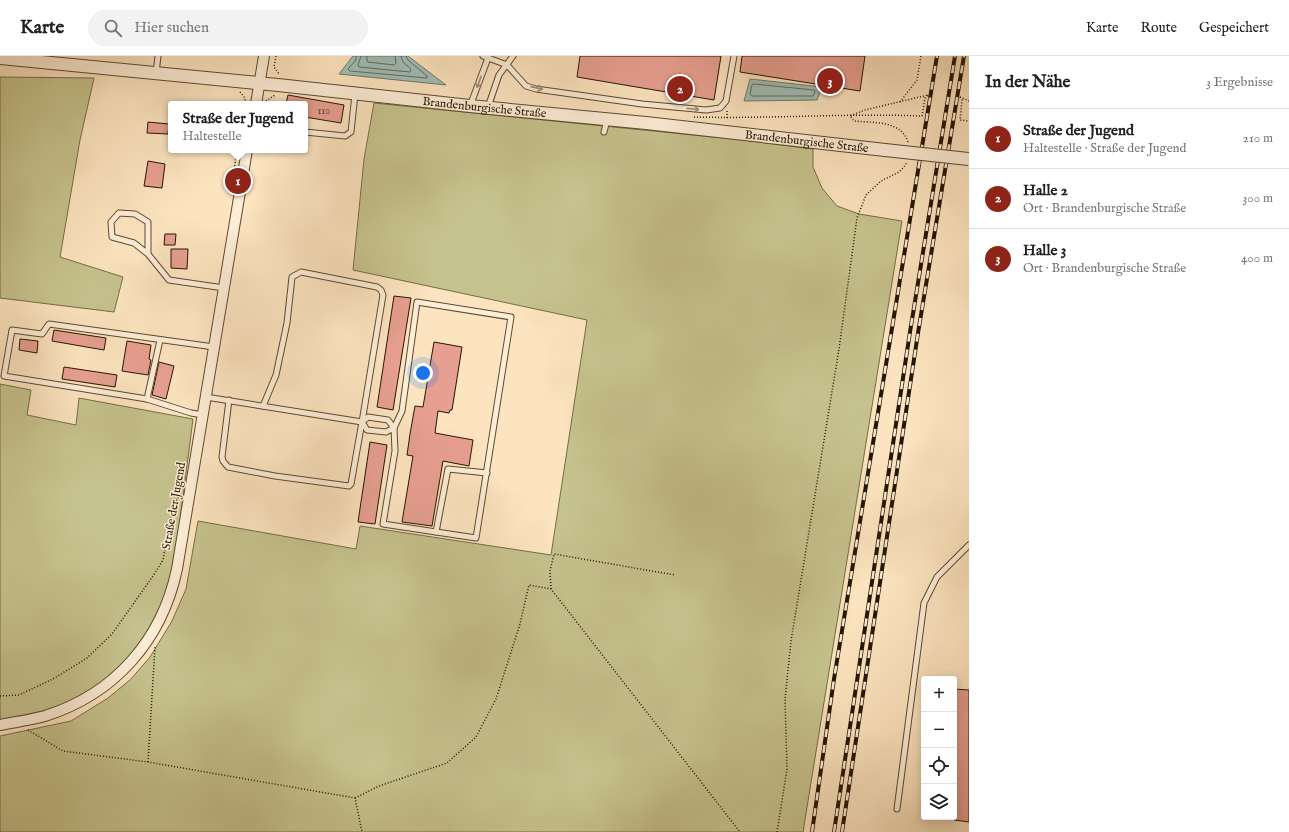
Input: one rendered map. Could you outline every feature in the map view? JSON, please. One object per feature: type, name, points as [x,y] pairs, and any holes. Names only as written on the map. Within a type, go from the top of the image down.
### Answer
[{"type":"street","points":[[257,101],[264,56]]},
{"type":"street","name":"Brandenburgische Straße","points":[[0,58],[646,123],[969,159]]},
{"type":"street","name":"Straße der Jugend","points":[[0,725],[43,716],[64,709],[87,698],[106,685],[121,672],[142,649],[154,630],[168,600],[174,583],[246,153]]},
{"type":"lane","points":[[156,74],[158,56]]},
{"type":"lane","points":[[507,65],[508,56]]},
{"type":"lane","points":[[488,107],[499,75],[514,56]]},
{"type":"lane","points":[[470,106],[486,57],[507,65],[526,86],[536,89],[642,104],[706,110],[720,108],[726,101],[734,56]]},
{"type":"lane","points":[[308,132],[345,136],[351,132],[355,94]]},
{"type":"lane","points":[[604,132],[606,120]]},
{"type":"lane","points":[[148,254],[148,222],[135,214],[119,213],[111,222],[112,237],[134,243],[148,254],[169,280],[224,288]]},
{"type":"lane","points":[[229,400],[222,451],[223,461],[228,467],[274,476],[349,486],[351,484],[383,295],[381,290],[376,287],[301,272],[292,277],[287,323],[276,375],[263,406]]},
{"type":"lane","points":[[417,302],[511,317],[487,472],[476,538],[383,524],[395,451],[394,428],[402,411],[417,302]]},
{"type":"lane","points":[[203,415],[191,413],[147,399],[4,376],[12,330],[42,334],[48,324],[214,347]]},
{"type":"lane","points":[[147,399],[160,340]]},
{"type":"lane","points":[[206,396],[362,422],[367,430],[386,432],[394,428]]},
{"type":"lane","points":[[362,422],[368,417],[388,420],[394,428]]},
{"type":"lane","points":[[436,532],[448,469],[487,472]]},
{"type":"lane","points":[[897,809],[924,603],[937,577],[969,545]]},
{"type":"path","points":[[276,56],[274,67],[279,74]]},
{"type":"path","points":[[900,102],[917,80],[921,56]]},
{"type":"path","points":[[242,92],[245,101]]},
{"type":"path","points":[[693,117],[754,118],[837,115],[850,116],[922,116],[928,95],[865,110],[850,116]]},
{"type":"path","points":[[969,101],[960,97],[962,100],[960,120],[969,121]]},
{"type":"path","points":[[850,116],[854,121],[888,124],[900,129],[905,134],[908,141],[908,148]]},
{"type":"path","points":[[777,832],[787,769],[785,699],[792,641],[839,349],[857,218],[866,195],[881,181],[899,172],[908,160]]},
{"type":"path","points":[[0,696],[19,694],[53,679],[87,658],[112,634],[163,560],[171,518],[175,504],[181,493]]},
{"type":"path","points":[[675,575],[554,554],[550,571],[551,589],[740,832]]},
{"type":"path","points":[[23,727],[63,751],[148,762],[355,798],[379,786],[447,763],[476,737],[496,699],[520,624],[529,585],[551,589]]},
{"type":"path","points":[[148,762],[156,641]]},
{"type":"path","points":[[355,798],[362,832]]},
{"type":"shaded area","points":[[0,77],[94,78],[80,140],[60,257],[123,277],[114,312],[0,298]]},
{"type":"shaded area","points":[[374,103],[743,140],[813,149],[813,167],[822,188],[837,206],[859,214],[902,221],[803,832],[0,832],[0,736],[71,721],[108,698],[130,680],[150,657],[172,621],[186,589],[198,521],[356,549],[360,526],[551,555],[587,320],[353,270],[364,159]]},
{"type":"shaded area","points":[[0,384],[31,390],[27,415],[76,425],[79,398],[193,419],[174,568],[165,596],[147,634],[122,665],[85,696],[53,709],[0,720]]},
{"type":"water","points":[[353,56],[408,56],[446,85],[339,74]]},
{"type":"water","points":[[750,79],[822,87],[817,100],[744,101]]},
{"type":"building","points":[[580,56],[721,56],[714,100],[577,77]]},
{"type":"building","points":[[742,56],[865,56],[860,91],[740,72]]},
{"type":"building","points":[[288,95],[344,105],[341,123],[308,118],[308,101],[287,101]]},
{"type":"building","points":[[148,122],[168,124],[168,134],[147,133]]},
{"type":"building","points":[[148,161],[165,164],[162,188],[144,186]]},
{"type":"building","points":[[165,234],[176,234],[175,245],[164,245]]},
{"type":"building","points":[[171,249],[188,249],[187,269],[171,268]]},
{"type":"building","points":[[394,296],[411,298],[393,410],[377,407]]},
{"type":"building","points":[[54,330],[106,338],[104,350],[52,341]]},
{"type":"building","points":[[20,339],[38,341],[37,353],[19,350]]},
{"type":"building","points":[[127,341],[151,345],[149,359],[151,360],[148,375],[122,371]]},
{"type":"building","points":[[434,342],[462,347],[452,410],[450,410],[449,413],[438,411],[435,433],[473,440],[469,466],[443,461],[432,526],[402,522],[413,456],[407,455],[410,434],[415,406],[423,407]]},
{"type":"building","points":[[159,362],[174,366],[166,399],[152,395]]},
{"type":"building","points":[[64,367],[117,375],[115,387],[62,379]]},
{"type":"building","points":[[370,442],[387,445],[375,524],[358,522]]},
{"type":"building","points":[[957,689],[969,690],[969,822],[954,820],[957,820]]},
{"type":"railway","points":[[812,832],[834,679],[937,56]]},
{"type":"railway","points":[[834,832],[910,332],[955,56]]},
{"type":"railway","points":[[842,832],[918,333],[964,56]]},
{"type":"place","name":"Halle 3","points":[[830,81]]},
{"type":"place","name":"Halle 2","points":[[680,89]]},
{"type":"place","name":"Straße der Jugend","points":[[238,181]]}]
